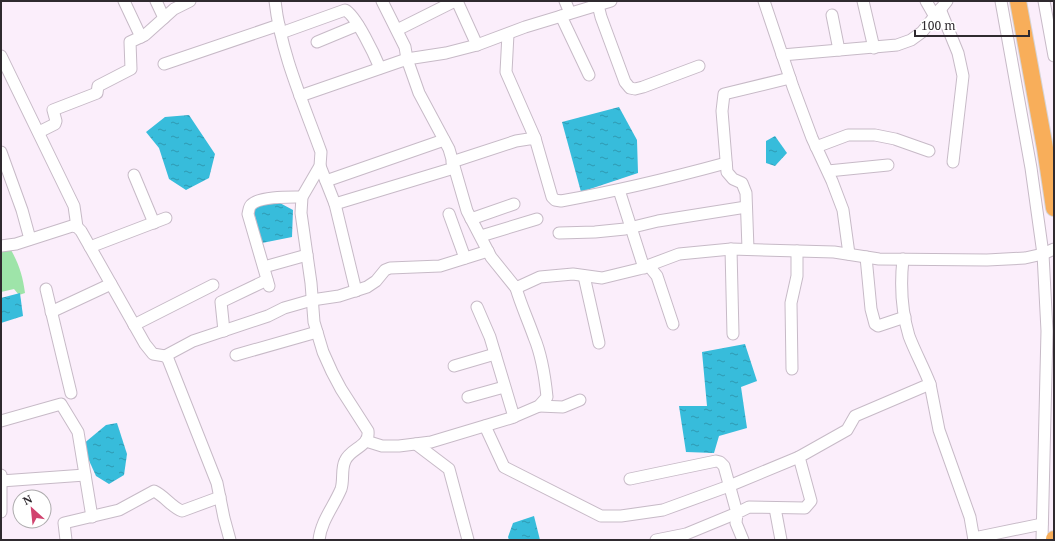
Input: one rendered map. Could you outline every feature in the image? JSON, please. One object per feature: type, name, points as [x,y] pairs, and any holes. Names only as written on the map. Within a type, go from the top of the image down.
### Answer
[{"type":"highway","points":[[1018,1],[1046,148],[1054,208]]},
{"type":"street","points":[[124,1],[141,37]]},
{"type":"street","points":[[156,1],[164,18]]},
{"type":"street","points":[[39,132],[55,124],[56,121],[53,110],[97,93],[98,86],[131,69],[130,42],[141,37],[174,9],[190,1]]},
{"type":"street","points":[[275,1],[288,65],[321,152],[320,166],[334,204],[356,291]]},
{"type":"street","points":[[366,440],[382,446],[399,446],[431,442],[514,417],[539,406],[547,397],[545,377],[535,338],[522,309],[516,288],[491,257],[467,211],[449,149],[419,93],[407,59],[405,47],[382,1]]},
{"type":"street","points":[[397,30],[456,1],[477,46]]},
{"type":"street","points":[[565,1],[566,14],[589,75]]},
{"type":"street","points":[[300,96],[407,59],[446,54],[477,46],[566,14],[611,1]]},
{"type":"street","points":[[764,1],[790,78],[816,147],[828,171],[843,210],[849,254]]},
{"type":"street","points":[[863,1],[874,48]]},
{"type":"street","points":[[926,1],[940,8],[958,53],[963,76],[953,162]]},
{"type":"street","points":[[1001,1],[1031,168],[1043,254],[1047,331],[1042,540]]},
{"type":"street","points":[[1044,1],[1054,56]]},
{"type":"street","points":[[598,5],[625,82],[630,88],[635,89],[643,87],[699,66]]},
{"type":"street","points":[[782,54],[897,46],[911,40],[922,32],[940,8]]},
{"type":"street","points":[[164,64],[345,10],[349,12],[358,25],[380,68]]},
{"type":"street","points":[[832,15],[840,50]]},
{"type":"street","points":[[317,42],[358,25]]},
{"type":"street","points":[[508,34],[506,72],[535,138],[552,197],[555,200],[561,201],[619,190],[726,163]]},
{"type":"street","points":[[1,56],[74,206],[77,227],[81,231],[134,325],[153,354],[164,356],[168,359],[217,483],[230,540]]},
{"type":"street","points":[[748,249],[746,193],[742,183],[733,180],[727,172],[722,111],[724,94],[790,78]]},
{"type":"street","points":[[816,147],[848,135],[875,135],[894,139],[929,151]]},
{"type":"street","points":[[334,204],[453,165],[516,141],[535,138]]},
{"type":"street","points":[[326,181],[444,140]]},
{"type":"street","points":[[1,152],[22,210],[30,239]]},
{"type":"street","points":[[828,171],[888,165]]},
{"type":"street","points":[[319,540],[322,526],[341,488],[345,461],[352,451],[368,438],[368,431],[332,372],[323,352],[314,322],[301,213],[302,197],[320,166]]},
{"type":"street","points":[[134,175],[154,223]]},
{"type":"street","points":[[619,190],[631,228],[646,267],[657,276],[673,324]]},
{"type":"street","points":[[224,331],[221,302],[268,283],[248,214],[249,208],[255,202],[278,197],[302,197]]},
{"type":"street","points":[[471,219],[514,204]]},
{"type":"street","points":[[559,233],[595,232],[631,228],[658,220],[746,206]]},
{"type":"street","points":[[449,214],[465,258]]},
{"type":"street","points":[[90,247],[166,218]]},
{"type":"street","points":[[481,236],[537,219]]},
{"type":"street","points":[[1,246],[16,244],[72,226],[77,227]]},
{"type":"street","points":[[516,288],[540,278],[573,274],[602,278],[646,267],[679,254],[731,249],[834,252],[879,259],[987,260],[1025,258],[1043,254],[1054,249]]},
{"type":"street","points":[[731,249],[733,334]]},
{"type":"street","points":[[164,356],[192,341],[268,316],[284,308],[312,300],[339,296],[367,287],[376,281],[385,270],[390,268],[440,266],[488,251]]},
{"type":"street","points":[[792,369],[790,304],[796,276],[797,251]]},
{"type":"street","points":[[264,268],[307,255]]},
{"type":"street","points":[[866,257],[875,324],[878,326],[905,317]]},
{"type":"street","points":[[903,259],[900,285],[909,336],[930,384],[939,430],[970,517],[974,539],[1042,524]]},
{"type":"street","points":[[584,276],[599,343]]},
{"type":"street","points":[[51,312],[111,284]]},
{"type":"street","points":[[134,325],[212,285]]},
{"type":"street","points":[[46,289],[71,393]]},
{"type":"street","points":[[478,307],[490,337],[514,417]]},
{"type":"street","points":[[236,355],[317,332]]},
{"type":"street","points":[[454,366],[495,354]]},
{"type":"street","points":[[485,426],[504,467],[601,516],[620,516],[662,510],[729,486],[799,457],[847,430],[856,416],[930,384]]},
{"type":"street","points":[[468,397],[504,387]]},
{"type":"street","points":[[539,406],[562,407],[580,400]]},
{"type":"street","points":[[1,421],[61,404],[78,432],[92,517]]},
{"type":"street","points":[[416,444],[449,469],[468,540]]},
{"type":"street","points":[[656,540],[686,534],[749,508],[804,508],[811,502],[799,457]]},
{"type":"street","points":[[630,479],[716,461],[720,462],[724,466],[737,514],[736,523],[743,540]]},
{"type":"street","points":[[1,474],[1,509]]},
{"type":"street","points":[[1,481],[85,475]]},
{"type":"street","points":[[66,540],[64,523],[119,510],[154,491],[160,494],[177,509],[182,511],[220,497]]},
{"type":"street","points":[[775,508],[781,540]]},
{"type":"green space","points":[[11,250],[22,276],[24,287],[25,293],[19,295],[14,289],[1,292],[1,252]]},
{"type":"water","points":[[619,107],[637,140],[638,173],[581,192],[562,122]]},
{"type":"water","points":[[189,115],[215,154],[209,178],[186,190],[169,179],[159,148],[146,132],[165,117]]},
{"type":"water","points":[[775,136],[787,153],[775,166],[766,163],[766,141]]},
{"type":"water","points":[[278,202],[293,210],[292,237],[262,243],[252,205]]},
{"type":"water","points":[[20,293],[23,316],[1,323],[1,298]]},
{"type":"water","points":[[745,344],[757,381],[741,387],[747,428],[719,436],[714,453],[686,452],[679,406],[707,406],[702,352]]},
{"type":"water","points":[[117,423],[127,454],[124,475],[109,484],[96,476],[82,445],[106,425]]},
{"type":"water","points":[[534,516],[540,540],[509,540],[508,537],[513,523]]}]
